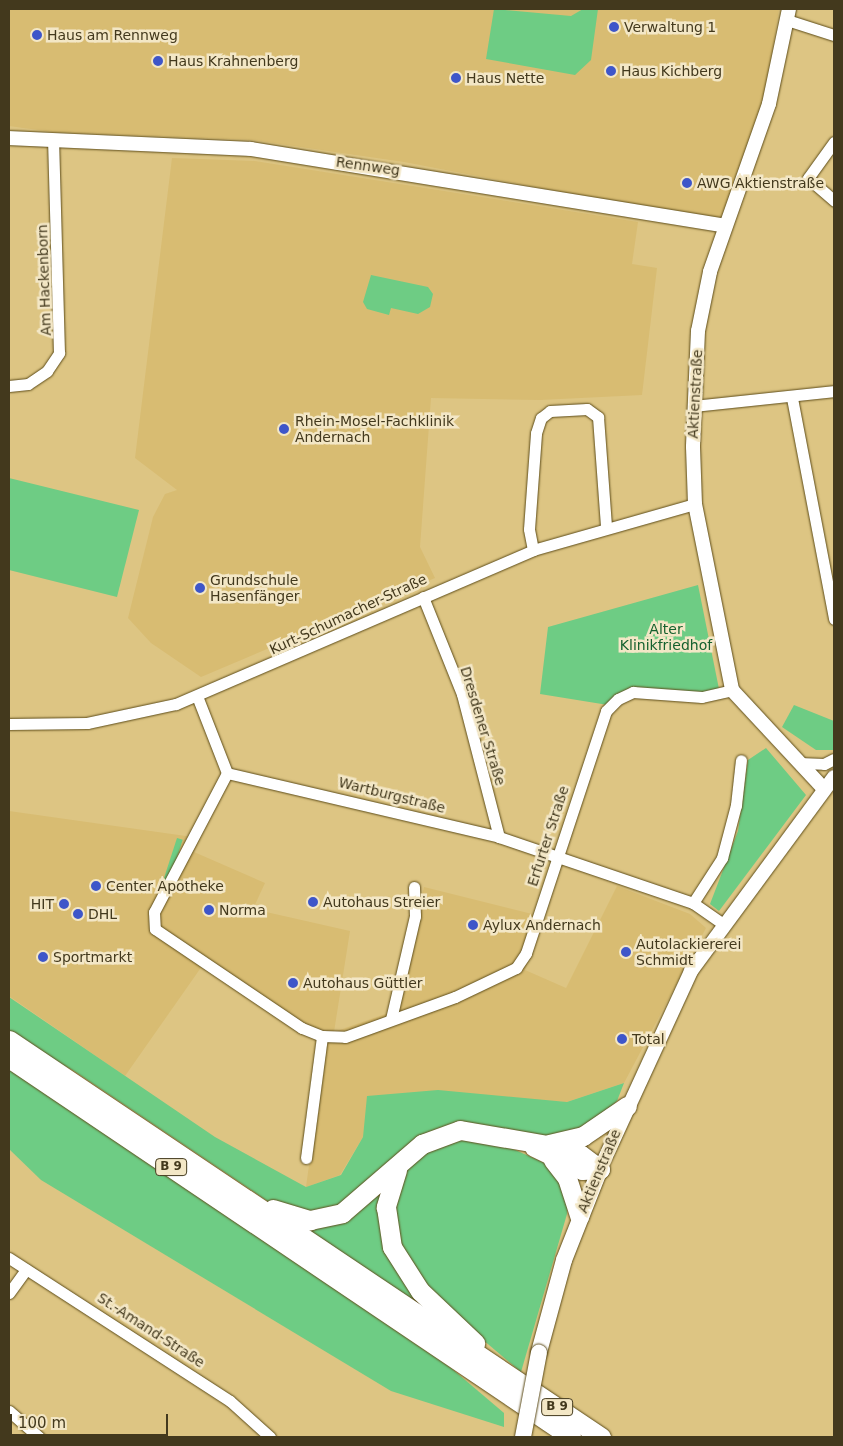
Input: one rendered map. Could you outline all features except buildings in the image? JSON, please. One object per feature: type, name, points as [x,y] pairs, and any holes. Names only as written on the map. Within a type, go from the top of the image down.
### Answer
[{"type":"highway","name":"B 9","points":[[9,1040],[254,1202],[601,1437]]},
{"type":"highway","name":"B 9","points":[[9,1058],[571,1437]]},
{"type":"highway","points":[[550,1152],[583,1136],[627,1106]]},
{"type":"highway","points":[[254,1202],[286,1214],[326,1218],[354,1207],[422,1144],[460,1130],[489,1132],[550,1152],[580,1154],[600,1169]]},
{"type":"highway","points":[[550,1152],[567,1178],[579,1216]]},
{"type":"highway","points":[[399,1166],[386,1207],[387,1226],[402,1268],[443,1315],[513,1377]]},
{"type":"highway","points":[[538,1415],[561,1437]]},
{"type":"main road","name":"Aktienstraße","points":[[523,1437],[539,1352],[579,1216],[600,1169]]},
{"type":"street","points":[[788,14],[834,35]]},
{"type":"street","name":"Aktienstraße","points":[[732,690],[696,504],[694,406],[698,331],[724,226],[769,104],[788,14]]},
{"type":"street","name":"Rennweg","points":[[9,138],[251,148],[724,226]]},
{"type":"street","name":"Am Hackenborn","points":[[9,386],[28,384],[47,372],[59,353],[53,141]]},
{"type":"street","points":[[834,142],[808,178],[834,201]]},
{"type":"street","points":[[694,406],[792,398],[834,391]]},
{"type":"street","points":[[792,398],[834,619]]},
{"type":"street","points":[[533,550],[529,529],[536,433],[541,418],[550,412],[587,409],[598,417],[606,527]]},
{"type":"street","name":"Kurt-Schumacher-Straße","points":[[9,724],[107,720],[196,696],[312,649],[422,597],[533,550],[606,527],[696,504]]},
{"type":"street","name":"Dresdener Straße","points":[[422,597],[462,694],[500,837]]},
{"type":"street","points":[[732,690],[824,789]]},
{"type":"street","name":"Erfurter Straße","points":[[227,773],[154,912],[155,929],[290,1022],[322,1036],[345,1036],[392,1019],[516,968],[526,953],[556,855],[606,711],[618,699],[633,692],[702,697],[732,690]]},
{"type":"street","points":[[196,696],[227,773]]},
{"type":"street","points":[[798,763],[824,764],[834,759]]},
{"type":"street","points":[[722,923],[693,903],[722,858],[736,805],[741,760]]},
{"type":"street","name":"Wartburgstraße","points":[[227,773],[500,837],[693,903]]},
{"type":"street","name":"Aktienstraße","points":[[600,1169],[627,1106],[691,971],[722,923],[834,777]]},
{"type":"street","points":[[392,1019],[415,916],[414,887]]},
{"type":"street","points":[[306,1158],[322,1036]]},
{"type":"street","name":"St.-Amand-Straße","points":[[9,1258],[230,1401],[270,1437]]},
{"type":"street","points":[[9,1293],[26,1270]]},
{"type":"street","points":[[9,1411],[39,1437]]},
{"type":"shaded area","points":[[9,9],[779,9],[762,114],[720,222],[404,162],[252,140],[53,132],[9,126]]},
{"type":"shaded area","name":"Rhein-Mosel-Fachklinik Andernach","points":[[172,158],[255,161],[638,222],[632,264],[657,268],[642,395],[540,400],[431,398],[420,547],[435,578],[201,677],[151,643],[128,618],[153,517],[165,494],[177,490],[135,458]]},
{"type":"shaded area","points":[[9,811],[200,838],[194,852],[265,883],[253,909],[350,931],[334,1032],[397,1010],[424,887],[544,917],[525,970],[566,988],[617,886],[690,914],[706,928],[624,1083],[567,1102],[507,1098],[363,1137],[340,1175],[306,1187],[326,1042],[333,1032],[309,1027],[207,959],[125,1076],[9,996]]},
{"type":"green space","points":[[494,9],[571,16],[583,9],[598,9],[591,60],[575,75],[486,59]]},
{"type":"green space","points":[[371,275],[428,287],[433,294],[430,307],[418,314],[391,308],[389,315],[367,309],[363,302]]},
{"type":"green space","points":[[9,478],[139,510],[117,597],[9,570]]},
{"type":"green space","name":"Alter Klinikfriedhof","points":[[698,585],[719,689],[702,693],[632,688],[608,705],[540,694],[548,627]]},
{"type":"green space","points":[[794,705],[834,721],[833,750],[816,750],[782,727]]},
{"type":"green space","points":[[766,748],[806,795],[719,911],[710,904],[738,831],[748,760]]},
{"type":"green space","points":[[177,838],[183,840],[166,892],[160,890]]},
{"type":"green space","points":[[9,997],[215,1137],[306,1187],[341,1175],[363,1137],[367,1096],[438,1090],[567,1102],[624,1083],[617,1101],[593,1124],[546,1139],[452,1126],[352,1202],[315,1215],[269,1202],[74,1071],[9,1034]]},
{"type":"green space","points":[[9,1068],[451,1368],[504,1413],[504,1427],[391,1391],[41,1180],[9,1149]]},
{"type":"green space","points":[[488,1138],[549,1165],[568,1196],[567,1214],[521,1372],[423,1289],[392,1228],[400,1177],[412,1161],[445,1140]]},
{"type":"green space","points":[[384,1184],[382,1216],[432,1314],[299,1225]]},
{"type":"place","name":"Verwaltung 1","points":[[614,27]]},
{"type":"place","name":"Haus am Rennweg","points":[[37,35]]},
{"type":"place","name":"Haus Krahnenberg","points":[[158,61]]},
{"type":"place","name":"Haus Kichberg","points":[[611,71]]},
{"type":"place","name":"Haus Nette","points":[[456,78]]},
{"type":"place","name":"AWG Aktienstraße","points":[[687,183]]},
{"type":"place","name":"Rhein-Mosel-Fachklinik Andernach","points":[[284,429]]},
{"type":"place","name":"Grundschule Hasenfänger","points":[[200,588]]},
{"type":"place","name":"Center Apotheke","points":[[96,886]]},
{"type":"place","name":"Autohaus Streier","points":[[313,902]]},
{"type":"place","name":"HIT","points":[[64,904]]},
{"type":"place","name":"Norma","points":[[209,910]]},
{"type":"place","name":"DHL","points":[[78,914]]},
{"type":"place","name":"Aylux Andernach","points":[[473,925]]},
{"type":"place","name":"Autolackiererei Schmidt","points":[[626,952]]},
{"type":"place","name":"Sportmarkt","points":[[43,957]]},
{"type":"place","name":"Autohaus Güttler","points":[[293,983]]},
{"type":"place","name":"Total","points":[[622,1039]]}]
